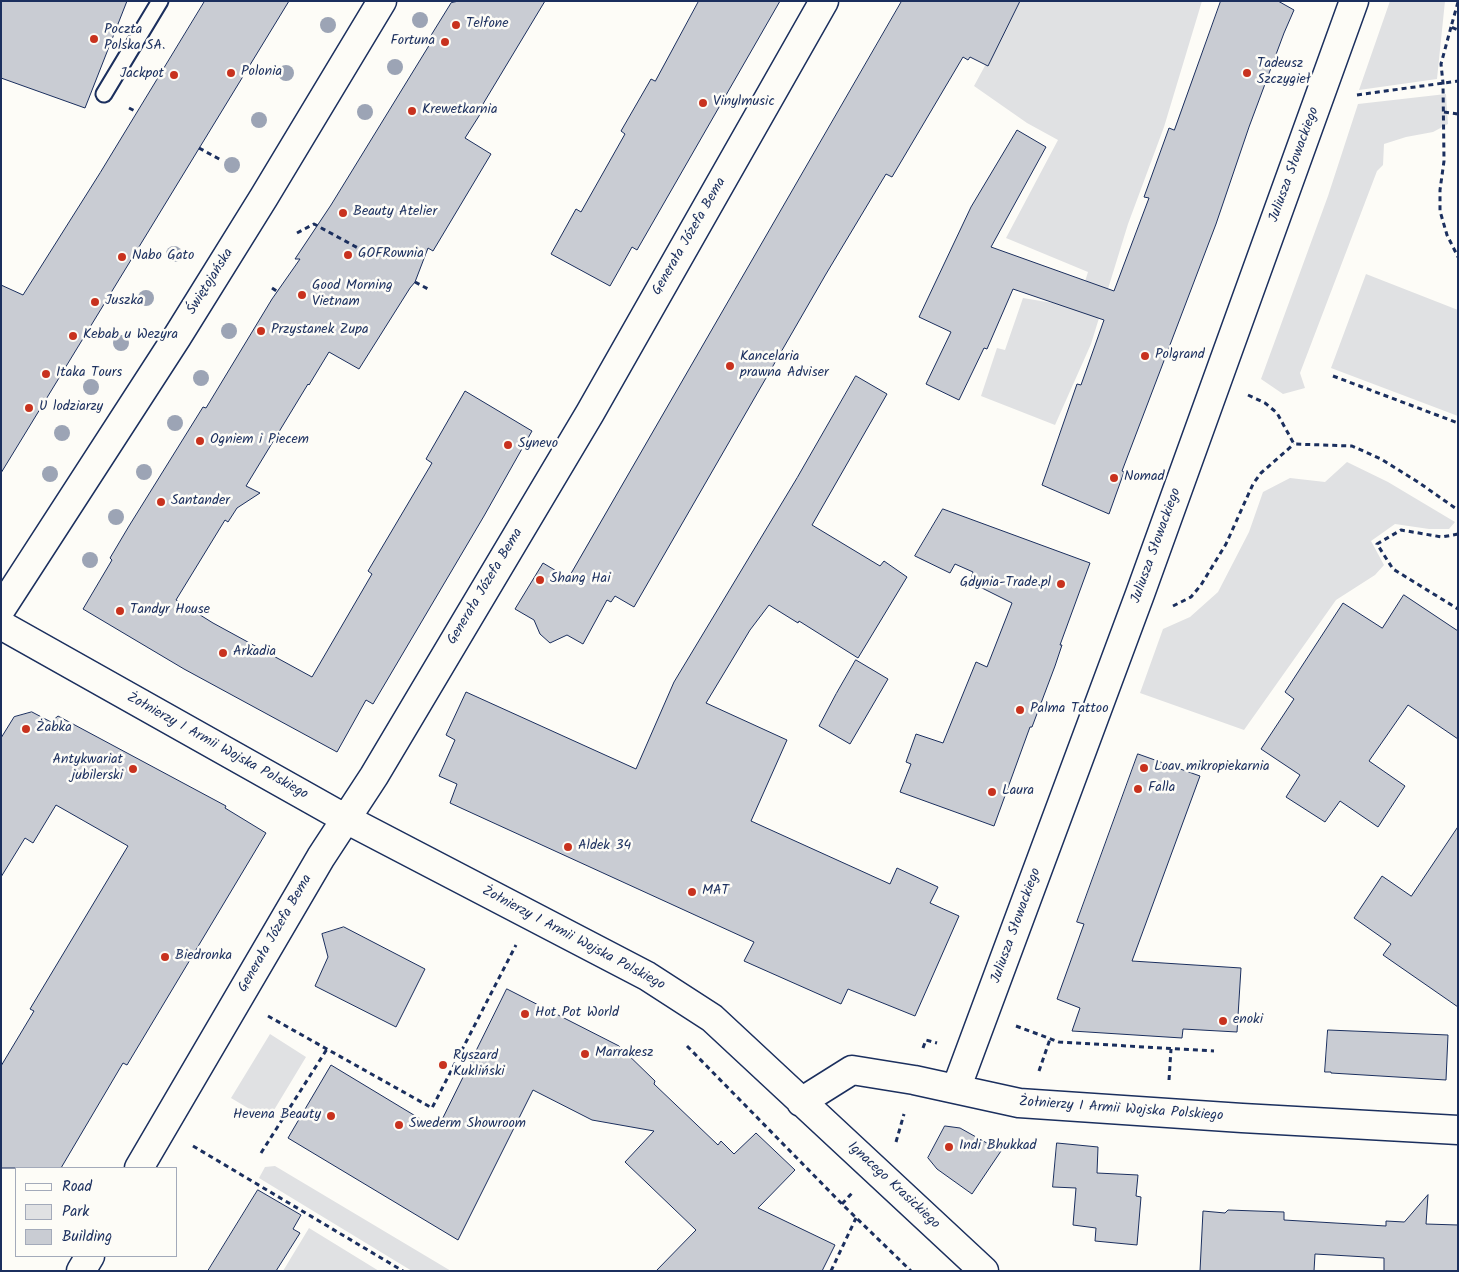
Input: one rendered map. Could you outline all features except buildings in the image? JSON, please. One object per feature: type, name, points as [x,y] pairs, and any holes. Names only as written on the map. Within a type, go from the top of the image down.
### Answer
[{"type":"street","name":"Świętojańska","points":[[1,609],[177,337],[382,1]]},
{"type":"street","name":"Generała Józefa Bema","points":[[140,1167],[321,857],[384,759],[590,413],[824,1]]},
{"type":"street","name":"Juliusza Słowackiego","points":[[956,1089],[1140,594],[1354,1]]},
{"type":"street","name":"Żołnierzy I Armii Wojska Polskiego","points":[[1,625],[346,819],[647,976],[712,1018],[801,1102],[852,1070],[914,1080],[1019,1103],[1251,1119],[1458,1130]]},
{"type":"street","name":"Ignacego Krasickiego","points":[[801,1102],[984,1271]]},
{"type":"street","points":[[82,1271],[89,1257]]},
{"type":"lane","points":[[104,94],[160,1]]},
{"type":"path","points":[[1458,2],[1441,64],[1444,112],[1444,161],[1440,211],[1447,235],[1458,257]]},
{"type":"path","points":[[1451,27],[1458,30]]},
{"type":"path","points":[[1357,95],[1458,81]]},
{"type":"path","points":[[1444,112],[1458,114]]},
{"type":"path","points":[[199,148],[221,160]]},
{"type":"path","points":[[297,233],[314,224],[358,248]]},
{"type":"path","points":[[415,282],[430,290]]},
{"type":"path","points":[[272,288],[278,292]]},
{"type":"path","points":[[1333,376],[1458,424]]},
{"type":"path","points":[[1254,398],[1265,403],[1277,413],[1294,444]]},
{"type":"path","points":[[1172,606],[1191,597],[1226,544],[1253,484],[1261,472],[1294,444],[1352,446],[1381,459],[1458,510]]},
{"type":"path","points":[[1458,534],[1442,537],[1401,530],[1378,544],[1393,569],[1458,609]]},
{"type":"path","points":[[266,1015],[432,1108],[517,942]]},
{"type":"path","points":[[1018,1027],[1059,1042],[1214,1052]]},
{"type":"path","points":[[1036,1080],[1050,1039]]},
{"type":"path","points":[[687,1045],[856,1218],[911,1271]]},
{"type":"path","points":[[261,1153],[326,1049]]},
{"type":"path","points":[[1170,1078],[1171,1049]]},
{"type":"path","points":[[188,1143],[403,1271]]},
{"type":"path","points":[[831,1271],[856,1218]]},
{"type":"green space","points":[[1020,1],[1202,1],[1164,127],[1128,224],[1091,344],[1055,425],[981,396],[997,348],[1005,350],[1023,298],[1077,307],[1088,272],[1006,238],[1058,140],[1027,123],[974,86]]},
{"type":"green space","points":[[1390,1],[1445,1],[1437,79],[1359,90]]},
{"type":"green space","points":[[1446,94],[1448,124],[1433,132],[1406,137],[1384,144],[1383,165],[1377,171],[1300,373],[1305,388],[1283,394],[1261,379],[1328,196],[1358,104]]},
{"type":"green space","points":[[1366,274],[1458,310],[1458,416],[1331,368]]},
{"type":"green space","points":[[1347,462],[1388,482],[1455,522],[1449,529],[1429,529],[1395,524],[1371,541],[1384,565],[1375,575],[1336,600],[1244,730],[1140,693],[1163,629],[1190,617],[1218,592],[1249,532],[1263,492],[1290,478],[1325,482]]},
{"type":"green space","points":[[270,1034],[306,1057],[268,1120],[231,1098]]},
{"type":"green space","points":[[275,1166],[451,1271],[412,1271],[259,1178],[265,1167]]},
{"type":"green space","points":[[309,1228],[379,1271],[283,1271]]},
{"type":"place","name":"Telfone","points":[[456,25]]},
{"type":"place","name":"Poczta Polska SA.","points":[[94,39]]},
{"type":"place","name":"Fortuna","points":[[445,42]]},
{"type":"place","name":"Polonia","points":[[231,73]]},
{"type":"place","name":"Tadeusz Szczygieł","points":[[1247,73]]},
{"type":"place","name":"Jackpot","points":[[174,75]]},
{"type":"place","name":"Vinylmusic","points":[[703,103]]},
{"type":"place","name":"Krewetkarnia","points":[[412,111]]},
{"type":"place","name":"Beauty Atelier","points":[[343,213]]},
{"type":"place","name":"GOFRownia","points":[[348,255]]},
{"type":"place","name":"Nabo Gato","points":[[122,257]]},
{"type":"place","name":"Good Morning Vietnam","points":[[302,295]]},
{"type":"place","name":"Juszka","points":[[95,302]]},
{"type":"place","name":"Przystanek Zupa","points":[[261,331]]},
{"type":"place","name":"Kebab u Wezyra","points":[[73,336]]},
{"type":"place","name":"Polgrand","points":[[1145,356]]},
{"type":"place","name":"Kancelaria prawna Adviser","points":[[730,366]]},
{"type":"place","name":"Itaka Tours","points":[[46,374]]},
{"type":"place","name":"U lodziarzy","points":[[29,408]]},
{"type":"place","name":"Ogniem i Piecem","points":[[200,441]]},
{"type":"place","name":"Synevo","points":[[508,445]]},
{"type":"place","name":"Nomad","points":[[1114,478]]},
{"type":"place","name":"Santander","points":[[161,502]]},
{"type":"place","name":"Shang Hai","points":[[540,580]]},
{"type":"place","name":"Gdynia-Trade.pl","points":[[1061,584]]},
{"type":"place","name":"Tandyr House","points":[[120,611]]},
{"type":"place","name":"Arkadia","points":[[223,653]]},
{"type":"place","name":"Palma Tattoo","points":[[1020,710]]},
{"type":"place","name":"Żabka","points":[[26,729]]},
{"type":"place","name":"Loav mikropiekarnia","points":[[1144,768]]},
{"type":"place","name":"Antykwariat jubilerski","points":[[133,769]]},
{"type":"place","name":"Falla","points":[[1138,789]]},
{"type":"place","name":"Laura","points":[[992,792]]},
{"type":"place","name":"Aldek 34","points":[[568,847]]},
{"type":"place","name":"MAT","points":[[692,892]]},
{"type":"place","name":"Biedronka","points":[[165,957]]},
{"type":"place","name":"Hot Pot World","points":[[525,1014]]},
{"type":"place","name":"enoki","points":[[1223,1021]]},
{"type":"place","name":"Marrakesz","points":[[585,1054]]},
{"type":"place","name":"Ryszard Kukliński","points":[[443,1065]]},
{"type":"place","name":"Hevena Beauty","points":[[331,1116]]},
{"type":"place","name":"Swederm Showroom","points":[[399,1125]]},
{"type":"place","name":"Indi Bhukkad","points":[[949,1147]]}]
